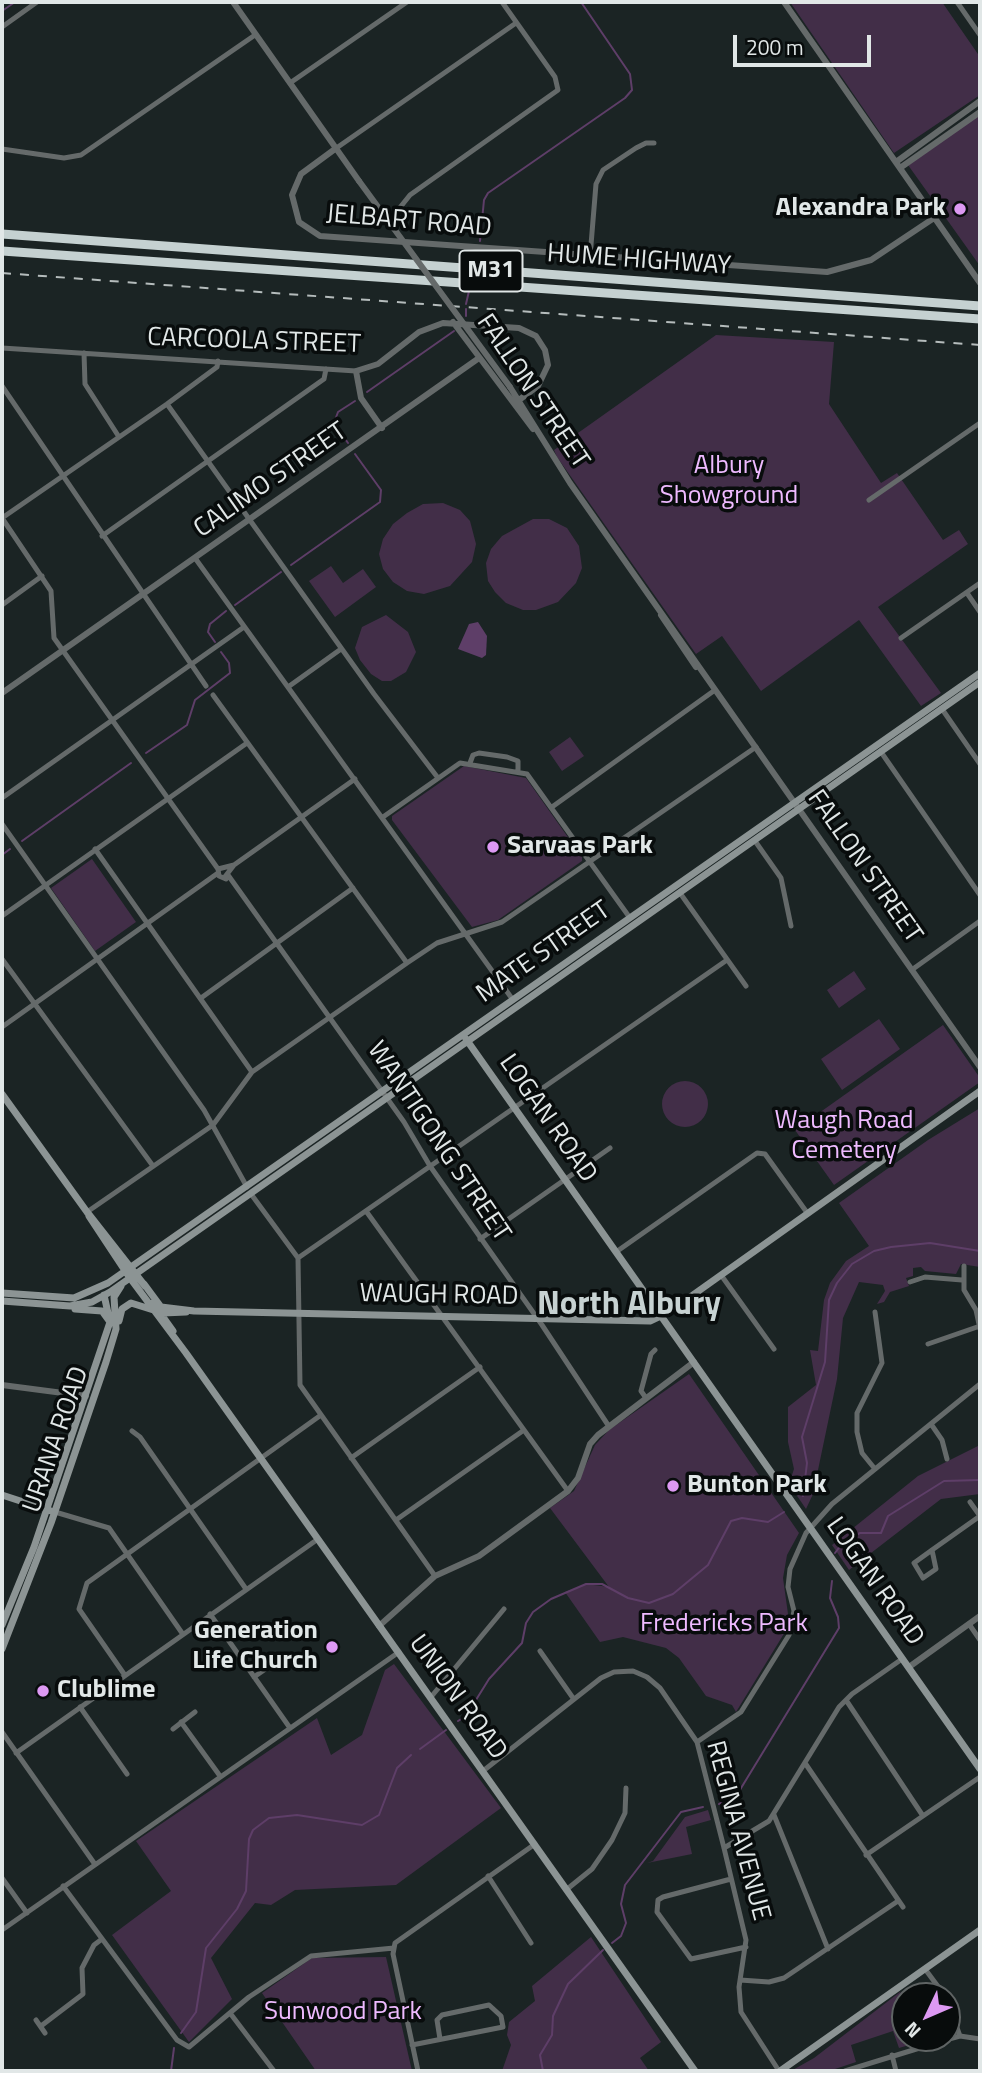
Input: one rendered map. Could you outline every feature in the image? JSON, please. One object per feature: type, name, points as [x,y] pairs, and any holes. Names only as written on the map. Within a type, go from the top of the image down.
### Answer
[{"type":"highway","name":"HUME HIGHWAY","points":[[2,234],[980,306]]},
{"type":"highway","name":"HUME HIGHWAY","points":[[2,251],[980,318]]},
{"type":"main road","name":"MATE STREET","points":[[129,1275],[385,1094],[755,841],[798,805],[980,673]]},
{"type":"main road","name":"MATE STREET","points":[[466,1038],[513,1000],[630,918],[881,752],[980,682]]},
{"type":"main road","name":"LOGAN ROAD","points":[[466,1038],[980,1769]]},
{"type":"main road","name":"WAUGH ROAD","points":[[144,1284],[161,1307],[194,1311],[645,1322],[661,1316],[722,1275],[980,1091]]},
{"type":"main road","name":"UNION ROAD","points":[[2,1094],[695,2071]]},
{"type":"main road","name":"WAUGH ROAD","points":[[953,1112],[980,1096]]},
{"type":"main road","name":"UNION ROAD","points":[[129,1275],[144,1284],[156,1311],[168,1324],[183,1349]]},
{"type":"main road","points":[[2,1301],[74,1298],[129,1275]]},
{"type":"main road","points":[[63,1307],[85,1304],[104,1295],[129,1275]]},
{"type":"main road","name":"URANA ROAD","points":[[2,1649],[55,1512],[94,1399],[116,1332],[114,1299],[129,1275]]},
{"type":"main road","points":[[104,1295],[108,1283]]},
{"type":"main road","points":[[2,1293],[63,1307],[102,1311],[108,1317],[109,1326]]},
{"type":"main road","name":"URANA ROAD","points":[[2,1625],[46,1510],[109,1326],[110,1312],[104,1295]]},
{"type":"main road","name":"WAUGH ROAD","points":[[116,1332],[121,1311],[128,1305],[156,1311],[194,1311]]},
{"type":"main road","points":[[168,1324],[180,1313]]},
{"type":"main road","points":[[86,1396],[94,1399]]},
{"type":"main road","points":[[2,1495],[55,1512]]},
{"type":"main road","points":[[780,2071],[980,1930]]},
{"type":"street","points":[[2,27],[37,2]]},
{"type":"street","name":"FALLON STREET","points":[[233,2],[335,149],[510,387],[689,655],[798,805],[980,1067]]},
{"type":"street","points":[[289,83],[407,2]]},
{"type":"street","points":[[398,210],[410,195],[555,93],[559,87],[502,2]]},
{"type":"street","points":[[784,2],[980,283]]},
{"type":"street","points":[[957,2],[980,35]]},
{"type":"street","points":[[335,149],[516,23]]},
{"type":"street","points":[[2,149],[64,158],[81,155],[255,35]]},
{"type":"street","points":[[898,165],[980,102]]},
{"type":"street","points":[[898,165],[980,112]]},
{"type":"street","points":[[590,257],[596,184],[603,170],[636,148],[646,143],[654,143]]},
{"type":"street","name":"JELBART ROAD","points":[[335,149],[301,174],[293,187],[292,203],[296,216],[314,234],[590,257],[836,272],[872,260],[934,218]]},
{"type":"street","points":[[823,295],[824,308]]},
{"type":"street","points":[[453,322],[542,438]]},
{"type":"street","name":"CARCOOLA STREET","points":[[2,348],[356,371],[378,364],[419,332],[453,322],[519,328],[539,339],[547,356],[545,374],[535,389],[519,400]]},
{"type":"street","points":[[84,353],[85,384],[119,437]]},
{"type":"street","name":"CALIMO STREET","points":[[2,693],[479,358]]},
{"type":"street","points":[[2,518],[217,368],[218,362]]},
{"type":"street","points":[[102,536],[324,379],[326,369]]},
{"type":"street","points":[[356,371],[361,398],[382,428]]},
{"type":"street","points":[[2,386],[206,686]]},
{"type":"street","points":[[167,404],[341,649],[439,778]]},
{"type":"street","points":[[869,500],[980,423]]},
{"type":"street","name":"WANTIGONG STREET","points":[[2,518],[42,576],[54,601],[52,635],[385,1094],[429,1166],[608,1425]]},
{"type":"street","points":[[195,558],[513,1000]]},
{"type":"street","points":[[2,605],[42,576]]},
{"type":"street","points":[[901,638],[980,583]]},
{"type":"street","points":[[967,593],[980,612]]},
{"type":"street","points":[[2,798],[244,627]]},
{"type":"street","points":[[288,687],[341,649]]},
{"type":"street","points":[[552,807],[715,690]]},
{"type":"street","points":[[214,695],[407,963]]},
{"type":"street","points":[[942,709],[980,764]]},
{"type":"street","points":[[2,916],[247,743]]},
{"type":"street","points":[[88,1214],[213,1125],[252,1072],[407,963],[437,943],[502,922],[756,747]]},
{"type":"street","points":[[881,752],[980,895]]},
{"type":"street","points":[[470,763],[473,756],[479,753],[507,757],[518,761],[518,771]]},
{"type":"street","points":[[383,817],[460,763],[518,771],[530,776],[630,918]]},
{"type":"street","points":[[2,1027],[355,779]]},
{"type":"street","points":[[2,824],[213,1125],[249,1190],[298,1258],[298,1378],[321,1416],[436,1576]]},
{"type":"street","points":[[755,841],[780,878],[791,926]]},
{"type":"street","points":[[95,849],[252,1072]]},
{"type":"street","points":[[201,998],[353,888]]},
{"type":"street","points":[[680,893],[746,986]]},
{"type":"street","points":[[912,969],[980,922]]},
{"type":"street","points":[[2,959],[153,1166]]},
{"type":"street","points":[[298,1258],[727,960]]},
{"type":"street","points":[[480,1239],[610,1148]]},
{"type":"street","points":[[616,1252],[757,1153],[765,1154],[808,1214]]},
{"type":"street","points":[[366,1211],[568,1491]]},
{"type":"street","points":[[928,1344],[980,1327],[962,1280],[964,1266]]},
{"type":"street","points":[[918,1271],[918,1278]]},
{"type":"street","points":[[722,1275],[774,1349]]},
{"type":"street","points":[[910,1282],[918,1278],[962,1280]]},
{"type":"street","points":[[875,1312],[882,1363],[857,1413],[857,1432],[862,1453],[876,1469]]},
{"type":"street","points":[[933,1334],[935,1342]]},
{"type":"street","points":[[646,1398],[641,1391],[651,1354],[655,1350]]},
{"type":"street","points":[[379,1626],[436,1576],[479,1556],[568,1491],[578,1478],[590,1444],[608,1425],[694,1362]]},
{"type":"street","points":[[351,1458],[480,1367]]},
{"type":"street","points":[[697,1742],[741,1712],[789,1635],[794,1611],[788,1587],[790,1569],[797,1547],[811,1528],[832,1504],[980,1384]]},
{"type":"street","points":[[2,1385],[86,1396]]},
{"type":"street","points":[[124,1674],[83,1615],[79,1603],[87,1583],[321,1416]]},
{"type":"street","points":[[932,1424],[942,1440],[947,1459]]},
{"type":"street","points":[[396,1520],[524,1430]]},
{"type":"street","points":[[132,1431],[246,1589]]},
{"type":"street","points":[[932,1550],[936,1569],[927,1578],[923,1578],[913,1565],[932,1550],[980,1516],[970,1502]]},
{"type":"street","points":[[55,1512],[105,1526],[182,1633]]},
{"type":"street","points":[[16,1753],[318,1539]]},
{"type":"street","points":[[431,1697],[504,1609]]},
{"type":"street","points":[[210,1614],[290,1728]]},
{"type":"street","points":[[909,1667],[980,1616]]},
{"type":"street","points":[[969,1624],[980,1640]]},
{"type":"street","points":[[540,1651],[573,1698]]},
{"type":"street","points":[[2,1930],[94,1863],[399,1652]]},
{"type":"street","points":[[724,1848],[736,1843],[774,1815],[846,1700],[902,1659]]},
{"type":"street","points":[[254,1677],[277,1661]]},
{"type":"street","name":"REGINA AVENUE","points":[[483,1771],[601,1678],[614,1672],[632,1671],[647,1677],[660,1688],[697,1742],[724,1848],[746,1948],[740,1980],[741,2012],[780,2071]]},
{"type":"street","points":[[846,1700],[923,1816]]},
{"type":"street","points":[[80,1707],[127,1774]]},
{"type":"street","points":[[173,1729],[195,1712]]},
{"type":"street","points":[[181,1722],[220,1776]]},
{"type":"street","points":[[2,1732],[94,1863]]},
{"type":"street","points":[[805,1763],[903,1907]]},
{"type":"street","points":[[866,1856],[980,1777]]},
{"type":"street","points":[[566,1890],[592,1869],[608,1848],[625,1813],[626,1788]]},
{"type":"street","points":[[774,1815],[828,1950]]},
{"type":"street","points":[[418,2071],[394,1951],[404,1934],[535,1844]]},
{"type":"street","points":[[488,1876],[531,1943]]},
{"type":"street","points":[[2,1878],[27,1913]]},
{"type":"street","points":[[731,1879],[663,1897],[658,1900],[657,1912],[691,1959],[746,1948]]},
{"type":"street","points":[[63,1886],[180,2044],[193,2046],[230,2013],[311,1955],[394,1951]]},
{"type":"street","points":[[740,1980],[769,1982],[784,1978],[898,1901]]},
{"type":"street","points":[[41,2026],[83,1994],[82,1968],[94,1945],[102,1939]]},
{"type":"street","points":[[925,1969],[934,1982]]},
{"type":"street","points":[[412,2045],[503,2026],[501,2016],[493,2006],[439,2017],[440,2039]]},
{"type":"street","points":[[230,2013],[272,2071]]},
{"type":"street","points":[[36,2020],[45,2032]]},
{"type":"street","points":[[961,2036],[980,2039]]},
{"type":"street","points":[[845,2071],[903,2052]]},
{"type":"street","points":[[892,2055],[896,2071]]},
{"type":"green space","points":[[790,2],[942,2],[980,57],[980,95],[894,153]]},
{"type":"green space","name":"Alexandra Park","points":[[980,114],[980,266],[908,165]]},
{"type":"green space","name":"Albury Showground","points":[[716,335],[834,342],[829,404],[881,483],[897,473],[943,540],[959,530],[968,544],[878,607],[941,693],[921,706],[859,620],[761,691],[722,636],[696,654],[557,457],[554,450]]},
{"type":"green space","points":[[443,503],[460,510],[470,521],[476,544],[472,562],[450,586],[424,594],[407,591],[393,582],[383,569],[379,554],[383,539],[393,524],[407,513],[423,504]]},
{"type":"green space","points":[[533,519],[549,519],[567,528],[579,546],[582,568],[576,583],[558,602],[536,610],[523,610],[506,603],[495,592],[488,581],[486,563],[491,549],[502,536]]},
{"type":"green space","points":[[331,566],[343,583],[363,569],[376,587],[335,617],[309,581]]},
{"type":"green space","points":[[386,615],[408,632],[416,652],[406,672],[391,681],[382,681],[371,674],[355,648],[362,627]]},
{"type":"green space","points":[[570,737],[584,756],[562,771],[549,752]]},
{"type":"green space","name":"Sarvaas Park","points":[[464,766],[526,778],[582,857],[582,861],[498,920],[472,927],[392,820],[392,816]]},
{"type":"green space","points":[[92,859],[136,922],[95,951],[51,888]]},
{"type":"green space","points":[[854,971],[866,989],[839,1008],[827,990]]},
{"type":"green space","points":[[879,1019],[900,1049],[842,1090],[821,1059]]},
{"type":"green space","name":"Waugh Road Cemetery","points":[[943,1025],[980,1078],[980,1082],[834,1185],[795,1130]]},
{"type":"green space","points":[[685,1081],[694,1082],[701,1088],[707,1095],[707,1113],[701,1120],[694,1126],[685,1127],[676,1126],[669,1120],[663,1113],[662,1104],[663,1095],[669,1088],[676,1082]]},
{"type":"green space","points":[[980,1108],[980,1267],[961,1264],[956,1274],[913,1268],[913,1276],[906,1278],[909,1286],[890,1292],[884,1302],[877,1304],[885,1291],[883,1285],[859,1282],[843,1318],[837,1379],[813,1494],[806,1509],[789,1484],[794,1469],[788,1442],[788,1407],[816,1385],[810,1350],[818,1351],[824,1300],[830,1283],[846,1261],[869,1246],[839,1203],[928,1140]]},
{"type":"green space","name":"Fredericks Park","points":[[689,1374],[799,1533],[787,1555],[783,1578],[788,1614],[785,1632],[736,1712],[732,1705],[706,1696],[679,1658],[666,1648],[623,1637],[600,1642],[565,1592],[586,1584],[609,1587],[550,1508],[574,1491],[595,1445],[609,1430]]},
{"type":"green space","points":[[980,1445],[980,1494],[941,1499],[849,1570],[832,1545],[918,1476]]},
{"type":"green space","points":[[394,1664],[501,1808],[396,1885],[295,1890],[271,1905],[255,1903],[211,1958],[232,1999],[189,2042],[112,1935],[171,1891],[136,1841],[317,1718],[331,1755],[362,1735],[385,1670]]},
{"type":"green space","points":[[708,1810],[711,1820],[686,1827],[692,1854],[647,1863],[653,1861],[685,1817]]},
{"type":"green space","points":[[591,1937],[661,2042],[640,2058],[649,2071],[502,2071],[511,2045],[507,2035],[509,2022],[535,2001],[532,1986]]},
{"type":"green space","name":"Sunwood Park","points":[[386,1957],[412,2071],[316,2071],[262,1993],[312,1958]]},
{"type":"green space","points":[[891,1999],[891,2032],[851,2045],[856,2062],[829,2071],[791,2071],[814,2058]]},
{"type":"shaded area","points":[[478,622],[487,636],[486,655],[482,658],[458,649],[469,624]]},
{"type":"waterway","points":[[2,11],[15,2]]},
{"type":"waterway","points":[[480,241],[484,200],[488,193],[625,98],[632,90],[630,74],[581,2]]},
{"type":"waterway","points":[[466,304],[469,291]]},
{"type":"waterway","points":[[466,309],[466,316]]},
{"type":"waterway","points":[[367,392],[454,331]]},
{"type":"waterway","points":[[348,443],[334,423],[338,412],[355,401]]},
{"type":"waterway","points":[[291,565],[380,502],[381,490],[355,454]]},
{"type":"waterway","points":[[235,605],[281,572]]},
{"type":"waterway","points":[[215,642],[208,632],[210,624],[226,611]]},
{"type":"waterway","points":[[146,753],[187,725],[195,700],[230,673],[229,663],[221,652]]},
{"type":"waterway","points":[[22,841],[131,763]]},
{"type":"waterway","points":[[2,855],[10,849]]},
{"type":"waterway","points":[[803,1496],[807,1463],[802,1437],[825,1362],[829,1300],[837,1283],[852,1264],[874,1251],[891,1247],[930,1243],[980,1251]]},
{"type":"waterway","points":[[835,1553],[844,1541],[860,1533],[881,1533],[888,1516],[944,1481],[980,1480]]},
{"type":"waterway","points":[[458,1721],[466,1716],[489,1679],[522,1643],[526,1623],[533,1612],[551,1599],[586,1584],[602,1584],[628,1598],[649,1603],[673,1594],[708,1565],[731,1521],[742,1518],[768,1522],[784,1512]]},
{"type":"waterway","points":[[719,1804],[738,1793],[839,1628],[838,1617],[830,1598],[832,1581]]},
{"type":"waterway","points":[[420,1749],[446,1730]]},
{"type":"waterway","points":[[181,2033],[196,2012],[206,1948],[237,1909],[246,1891],[249,1839],[253,1830],[269,1818],[297,1815],[362,1825],[379,1815],[397,1768],[411,1755]]},
{"type":"waterway","points":[[612,1943],[621,1936],[626,1923],[621,1904],[625,1885],[681,1812],[703,1807]]},
{"type":"waterway","points":[[543,2071],[540,2055],[552,2035],[553,2016],[568,1984],[603,1950]]},
{"type":"waterway","points":[[171,2071],[174,2048]]},
{"type":"railway","points":[[2,273],[980,345]]},
{"type":"place","name":"Alexandra Park","points":[[960,209]]},
{"type":"place","name":"Sarvaas Park","points":[[493,847]]},
{"type":"place","name":"Bunton Park","points":[[673,1486]]},
{"type":"place","name":"Generation Life Church","points":[[332,1647]]},
{"type":"place","name":"Clublime","points":[[43,1691]]},
{"type":"district","name":"North Albury","points":[[629,1306]]}]
